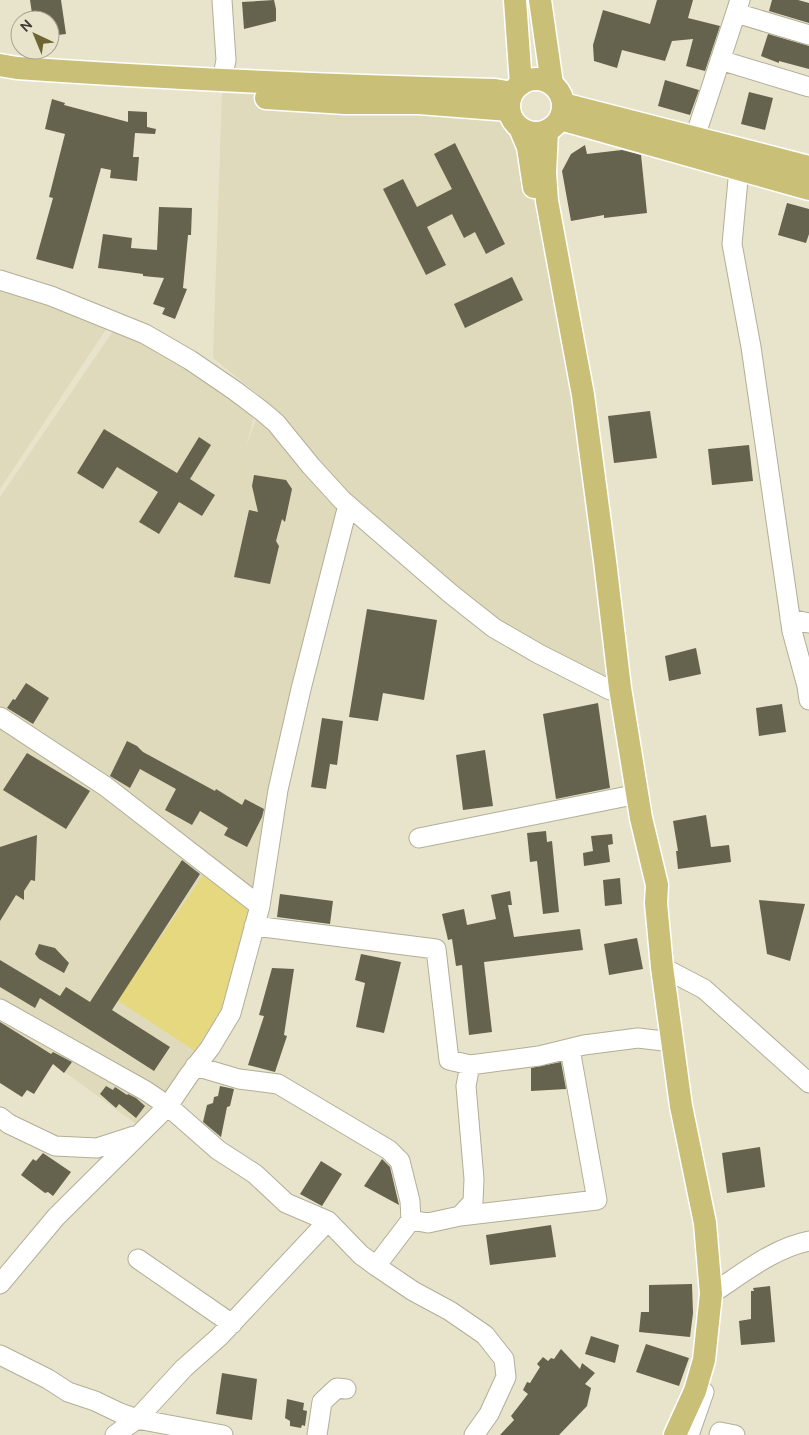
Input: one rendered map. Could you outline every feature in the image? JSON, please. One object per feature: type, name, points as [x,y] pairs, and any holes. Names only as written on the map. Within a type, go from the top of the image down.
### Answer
[{"type":"main road","points":[[515,0],[516,104],[528,147],[571,394],[582,482],[615,689],[641,818],[657,885],[656,903],[662,967],[681,1106],[705,1223],[711,1294],[704,1360],[695,1392],[675,1435]]},
{"type":"main road","points":[[540,0],[552,84]]},
{"type":"main road","points":[[0,66],[222,81],[495,90],[516,104],[528,132],[538,133],[557,118],[695,137],[809,167]]},
{"type":"main road","points":[[0,79],[192,94],[345,103],[516,104]]},
{"type":"main road","points":[[516,104],[531,80],[542,80],[552,84],[559,91],[557,118],[545,173],[547,201],[583,395],[605,561],[615,689],[628,796],[646,894],[649,900],[656,903]]},
{"type":"main road","points":[[557,118],[809,189]]},
{"type":"street","points":[[222,0],[226,60],[222,81]]},
{"type":"street","points":[[695,137],[738,7],[809,35]]},
{"type":"street","points":[[720,60],[809,86]]},
{"type":"street","points":[[739,169],[732,244],[751,347],[792,631],[808,686],[809,700]]},
{"type":"street","points":[[0,280],[51,296],[137,331],[196,364],[276,423],[311,466],[348,505],[448,592],[494,628],[539,654],[615,689]]},
{"type":"street","points":[[0,1284],[56,1217],[168,1106],[210,1048],[231,1013],[260,906],[281,777],[301,688],[348,505]]},
{"type":"street","points":[[790,619],[809,623]]},
{"type":"street","points":[[0,717],[105,786],[260,906]]},
{"type":"street","points":[[419,838],[628,796]]},
{"type":"street","points":[[254,926],[436,949],[449,1060],[470,1065],[539,1056],[638,1038],[672,1042]]},
{"type":"street","points":[[662,967],[704,989],[809,1083]]},
{"type":"street","points":[[0,1008],[146,1091],[168,1106],[218,1150],[255,1174],[286,1203],[328,1221],[362,1255],[376,1266],[485,1335],[504,1359],[506,1378],[489,1414],[474,1435]]},
{"type":"street","points":[[411,1220],[428,1223],[460,1216],[597,1200],[570,1049]]},
{"type":"street","points":[[460,1216],[473,1202],[474,1179],[466,1086],[470,1065]]},
{"type":"street","points":[[196,1066],[239,1080],[278,1084],[389,1150],[400,1161],[410,1201],[411,1220],[376,1266]]},
{"type":"street","points":[[0,1117],[9,1124],[55,1146],[97,1148],[138,1135]]},
{"type":"street","points":[[115,1435],[137,1419],[184,1368],[232,1324],[328,1221]]},
{"type":"street","points":[[711,1294],[768,1258],[800,1243],[809,1241]]},
{"type":"street","points":[[138,1258],[232,1324]]},
{"type":"street","points":[[689,1435],[710,1374],[709,1323]]},
{"type":"street","points":[[0,1354],[48,1379],[68,1392],[95,1400],[120,1413],[137,1419],[223,1435]]},
{"type":"street","points":[[317,1435],[322,1402],[337,1388],[346,1389]]},
{"type":"street","points":[[719,1435],[720,1432],[735,1435]]},
{"type":"shaded area","points":[[222,93],[349,100],[513,115],[524,127],[573,382],[612,686],[503,628],[346,497],[283,418],[267,402],[213,358]]},
{"type":"shaded area","points":[[0,285],[109,325],[0,489]]},
{"type":"shaded area","points":[[113,331],[157,346],[255,412],[246,447],[257,416],[343,510],[229,1001],[207,1045],[139,1126],[0,1025],[0,497]]},
{"type":"shaded area","points":[[206,871],[255,903],[222,1008],[195,1051],[117,1000]]},
{"type":"building","points":[[30,0],[61,0],[66,34],[60,35],[60,10],[32,10]]},
{"type":"building","points":[[274,0],[276,21],[244,29],[242,2]]},
{"type":"building","points":[[657,0],[693,0],[688,18],[720,26],[705,71],[686,66],[693,39],[672,41],[665,61],[622,50],[617,68],[594,61],[593,45],[603,10],[650,24]]},
{"type":"building","points":[[772,0],[798,0],[809,3],[809,23],[769,11]]},
{"type":"building","points":[[768,34],[809,46],[809,69],[779,61],[779,63],[761,56]]},
{"type":"building","points":[[665,80],[699,90],[690,115],[658,106]]},
{"type":"building","points":[[749,92],[773,98],[765,130],[741,124]]},
{"type":"building","points":[[52,99],[65,103],[64,105],[128,122],[128,111],[147,112],[147,127],[156,129],[155,134],[135,133],[133,157],[139,157],[137,181],[110,178],[111,170],[101,168],[73,269],[36,259],[53,198],[49,197],[65,134],[45,129]]},
{"type":"building","points":[[455,143],[505,244],[486,254],[475,232],[464,238],[452,214],[427,227],[446,265],[426,275],[383,189],[403,179],[417,207],[452,189],[434,154]]},
{"type":"building","points":[[585,145],[587,154],[622,150],[641,155],[647,213],[604,218],[604,215],[571,221],[562,171],[571,154]]},
{"type":"building","points":[[787,203],[809,209],[809,234],[806,243],[778,235]]},
{"type":"building","points":[[159,207],[192,208],[191,235],[188,235],[183,288],[187,289],[175,319],[162,314],[165,308],[153,304],[164,278],[98,268],[103,234],[132,238],[131,248],[157,250]]},
{"type":"building","points":[[512,277],[523,300],[465,328],[454,304]]},
{"type":"building","points":[[650,411],[657,458],[614,463],[608,416]]},
{"type":"building","points":[[104,429],[177,473],[199,437],[211,445],[190,479],[215,495],[202,516],[179,502],[159,534],[139,522],[158,492],[117,467],[103,489],[77,473]]},
{"type":"building","points":[[749,445],[753,481],[712,485],[708,449]]},
{"type":"building","points":[[254,475],[286,480],[292,489],[285,522],[282,519],[276,541],[279,546],[270,584],[234,577],[249,510],[258,512],[252,486]]},
{"type":"building","points":[[367,609],[437,620],[424,700],[383,693],[378,721],[349,717]]},
{"type":"building","points":[[696,648],[701,674],[669,681],[665,656]]},
{"type":"building","points":[[26,683],[49,698],[33,724],[7,708],[13,699],[15,700]]},
{"type":"building","points":[[598,703],[610,788],[556,799],[543,714]]},
{"type":"building","points":[[782,704],[786,732],[759,736],[756,708]]},
{"type":"building","points":[[322,718],[343,721],[337,765],[330,764],[326,789],[311,787]]},
{"type":"building","points":[[127,741],[137,746],[143,752],[215,791],[216,789],[242,805],[245,799],[264,809],[247,847],[224,835],[228,828],[200,811],[192,825],[165,810],[176,789],[140,769],[130,788],[110,776]]},
{"type":"building","points":[[485,750],[493,806],[463,810],[456,755]]},
{"type":"building","points":[[27,753],[90,791],[66,829],[3,790]]},
{"type":"building","points":[[706,815],[711,847],[729,845],[731,862],[678,869],[676,851],[678,851],[673,821]]},
{"type":"building","points":[[546,831],[547,842],[552,841],[559,912],[543,914],[537,861],[530,862],[527,833]]},
{"type":"building","points":[[612,834],[613,844],[608,845],[610,862],[584,866],[583,853],[593,851],[591,836]]},
{"type":"building","points":[[37,835],[35,881],[31,880],[24,891],[24,900],[16,895],[0,921],[0,847]]},
{"type":"building","points":[[182,860],[200,874],[112,1010],[170,1047],[154,1071],[40,998],[35,1008],[0,987],[0,960],[60,996],[66,987],[90,1002]]},
{"type":"building","points":[[620,878],[622,904],[605,906],[603,880]]},
{"type":"building","points":[[510,891],[512,905],[508,905],[514,937],[580,929],[583,950],[484,962],[492,1032],[469,1035],[462,965],[456,966],[452,939],[448,940],[442,914],[464,909],[467,925],[496,919],[491,895]]},
{"type":"building","points":[[280,894],[333,901],[330,924],[277,917]]},
{"type":"building","points":[[759,900],[805,904],[790,961],[767,954]]},
{"type":"building","points":[[637,938],[643,969],[609,975],[604,944]]},
{"type":"building","points":[[39,944],[55,948],[69,963],[64,973],[39,959],[35,954]]},
{"type":"building","points":[[361,954],[401,962],[384,1033],[356,1027],[365,983],[355,980]]},
{"type":"building","points":[[272,968],[294,969],[284,1035],[287,1036],[275,1072],[248,1065],[264,1016],[259,1015]]},
{"type":"building","points":[[0,1022],[51,1054],[53,1052],[72,1062],[64,1073],[53,1064],[34,1094],[27,1090],[22,1097],[0,1083]]},
{"type":"building","points":[[561,1062],[566,1089],[531,1091],[531,1068]]},
{"type":"building","points":[[106,1086],[113,1090],[115,1087],[127,1095],[136,1098],[145,1106],[136,1118],[119,1104],[116,1108],[100,1094]]},
{"type":"building","points":[[220,1086],[234,1089],[230,1106],[227,1107],[221,1137],[203,1122],[207,1105],[213,1103],[214,1097],[218,1096]]},
{"type":"building","points":[[760,1147],[765,1187],[727,1193],[722,1153]]},
{"type":"building","points":[[43,1153],[71,1172],[53,1196],[48,1192],[45,1193],[21,1175],[33,1159],[36,1161]]},
{"type":"building","points":[[382,1159],[390,1167],[399,1205],[364,1186]]},
{"type":"building","points":[[321,1161],[342,1174],[322,1206],[300,1194]]},
{"type":"building","points":[[551,1225],[556,1257],[490,1265],[486,1235]]},
{"type":"building","points":[[692,1284],[693,1313],[690,1337],[639,1332],[641,1312],[649,1312],[649,1285]]},
{"type":"building","points":[[770,1286],[775,1342],[741,1345],[739,1321],[751,1319],[751,1291],[754,1291],[753,1288]]},
{"type":"building","points":[[591,1336],[619,1345],[615,1363],[585,1354]]},
{"type":"building","points":[[646,1344],[689,1358],[679,1386],[636,1372]]},
{"type":"building","points":[[561,1349],[580,1369],[582,1363],[595,1373],[585,1384],[591,1388],[587,1406],[559,1435],[500,1435],[514,1420],[511,1416],[528,1394],[523,1390],[527,1382],[530,1383],[540,1367],[537,1364],[543,1357],[548,1361],[551,1358],[554,1359]]},
{"type":"building","points":[[222,1373],[257,1379],[252,1420],[216,1414]]},
{"type":"building","points":[[287,1399],[304,1403],[303,1410],[307,1411],[305,1426],[302,1425],[301,1428],[290,1426],[290,1421],[285,1418]]}]
